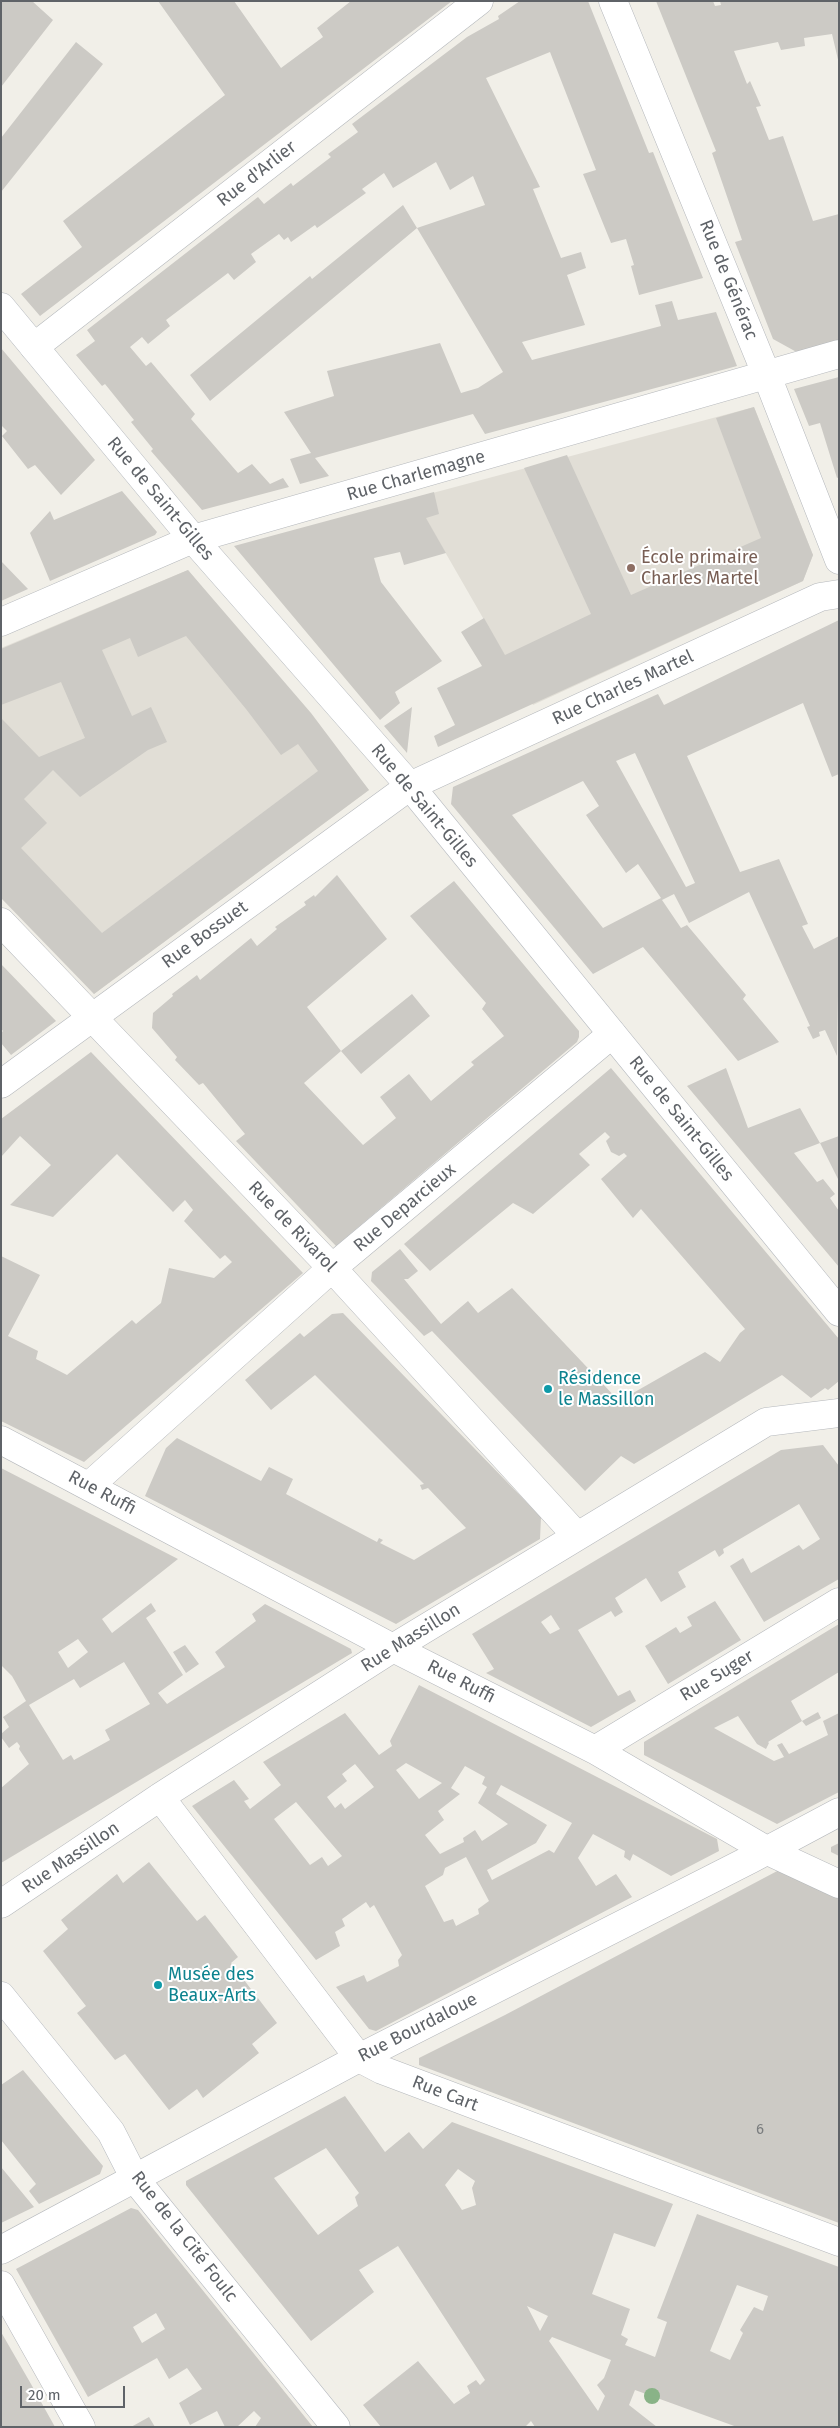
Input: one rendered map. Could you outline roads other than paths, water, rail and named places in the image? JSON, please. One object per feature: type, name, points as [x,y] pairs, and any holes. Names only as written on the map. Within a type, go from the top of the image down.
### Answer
[{"type":"street","name":"Rue d'Arlier","points":[[34,347],[479,1]]},
{"type":"street","name":"Rue de Générac","points":[[613,1],[767,376],[839,560]]},
{"type":"street","name":"Rue de Saint-Gilles","points":[[1,307],[193,539],[410,786],[839,1312]]},
{"type":"street","name":"Rue Charlemagne","points":[[1,622],[193,539],[839,354]]},
{"type":"street","name":"Rue Charles Martel","points":[[410,786],[820,597],[839,594]]},
{"type":"street","name":"Rue Bossuet","points":[[1,1084],[410,786]]},
{"type":"street","name":"Rue de Rivarol","points":[[1,922],[332,1268],[577,1536]]},
{"type":"street","name":"Rue Deparcieux","points":[[89,1486],[332,1268],[612,1034]]},
{"type":"street","name":"Rue Massillon","points":[[1,1904],[160,1797],[392,1648],[766,1422],[839,1413]]},
{"type":"street","name":"Rue Ruffi","points":[[1,1440],[392,1648],[595,1750],[768,1850],[839,1884]]},
{"type":"street","name":"Rue Suger","points":[[595,1750],[839,1602]]},
{"type":"street","name":"Rue Cart","points":[[160,1797],[359,2058],[382,2070],[839,2242]]},
{"type":"street","name":"Rue Bourdaloue","points":[[1,2250],[359,2058],[839,1812]]},
{"type":"street","name":"Rue de la Cité Foulc","points":[[1,1996],[111,2132],[135,2179],[336,2427]]},
{"type":"street","points":[[1,2285],[81,2427]]},
{"type":"place","name":"École primaire Charles Martel","points":[[631,568]]},
{"type":"place","name":"Résidence le Massillon","points":[[548,1389]]},
{"type":"place","name":"Musée des Beaux-Arts","points":[[158,1985]]}]
